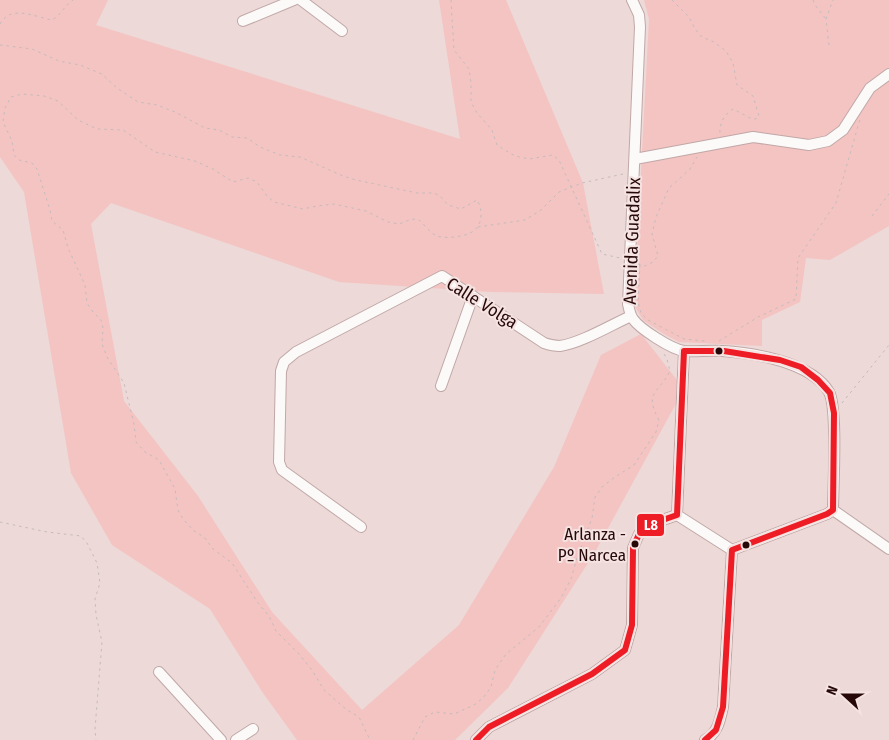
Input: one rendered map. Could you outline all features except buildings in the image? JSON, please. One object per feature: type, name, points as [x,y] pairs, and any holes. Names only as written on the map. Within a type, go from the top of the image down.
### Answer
[{"type":"street","points":[[243,21],[294,0]]},
{"type":"street","points":[[301,0],[342,31]]},
{"type":"street","name":"Avenida Guadalix","points":[[632,0],[639,15],[640,27],[628,304],[631,316],[636,323],[673,348],[684,351],[724,351],[780,360],[800,367],[818,380],[830,393],[834,413],[833,510]]},
{"type":"street","points":[[635,159],[753,137],[810,145],[828,141],[843,130],[854,110],[870,88],[889,74]]},
{"type":"street","name":"Calle Volga","points":[[361,527],[282,470],[279,462],[281,371],[284,362],[296,352],[442,276],[544,343],[553,346],[577,340],[631,316]]},
{"type":"street","points":[[441,386],[473,296]]},
{"type":"street","points":[[677,515],[684,351]]},
{"type":"street","points":[[732,550],[827,514],[833,510],[889,549]]},
{"type":"street","points":[[677,515],[732,550]]},
{"type":"street","points":[[476,740],[489,727],[592,674],[625,650],[632,625],[634,548],[639,534],[654,523],[677,515]]},
{"type":"street","points":[[705,740],[710,737],[718,726],[723,707],[732,550]]},
{"type":"street","points":[[159,672],[221,740]]},
{"type":"street","points":[[236,740],[253,729]]},
{"type":"path","points":[[0,24],[2,20],[14,13],[22,12],[52,20],[60,15],[68,3],[73,0]]},
{"type":"path","points":[[451,0],[454,50],[469,69],[471,102],[477,113],[492,130],[497,145],[515,156],[529,159],[553,155],[559,160],[602,254],[645,266],[653,262],[658,256],[652,234],[656,217],[669,188],[690,169],[704,146]]},
{"type":"path","points":[[672,0],[688,17],[702,37],[714,42],[726,51],[733,63],[737,85],[753,96],[759,116],[756,119],[750,118],[733,109],[725,115],[719,129],[720,143]]},
{"type":"path","points":[[813,0],[826,20]]},
{"type":"path","points":[[829,45],[826,20],[832,0]]},
{"type":"path","points":[[0,45],[32,49],[59,61],[80,65],[102,74],[117,88],[138,102],[175,112],[205,128],[219,130],[232,137],[247,138],[260,147],[280,155],[300,157],[343,176],[417,193],[434,193],[440,196],[448,205],[460,209],[477,200],[481,206],[481,217],[478,227]]},
{"type":"path","points":[[370,740],[359,718],[324,690],[312,670],[276,631],[269,616],[258,603],[232,563],[214,549],[204,537],[194,531],[183,519],[178,510],[175,489],[159,460],[145,452],[136,442],[134,424],[124,383],[107,357],[102,344],[103,328],[101,320],[87,303],[84,285],[68,248],[63,230],[52,222],[37,169],[32,163],[18,160],[14,155],[12,141],[3,122],[5,108],[11,97],[22,94],[44,96],[58,101],[78,120],[97,129],[123,130],[155,152],[195,161],[213,169],[233,182],[248,178],[257,182],[274,202],[303,209],[334,204],[366,211],[388,222],[399,224],[412,219],[420,220],[432,234],[439,237],[452,237],[472,232],[478,227],[525,220],[541,210],[559,192],[582,183],[634,172]]},
{"type":"path","points":[[716,341],[721,341],[758,317],[796,299],[798,258],[836,203],[861,120],[854,110]]},
{"type":"path","points":[[872,216],[889,194]]},
{"type":"path","points":[[640,265],[638,302],[641,313],[648,320],[684,340],[710,342]]},
{"type":"path","points":[[413,740],[425,717],[435,712],[454,714],[474,705],[483,698],[491,688],[495,670],[506,654],[539,627],[561,598],[571,579],[576,558],[592,518],[595,497],[615,476],[634,465],[656,432],[659,420],[652,408],[651,400],[654,392],[666,381],[670,370],[667,359],[662,353],[667,344]]},
{"type":"path","points":[[834,413],[889,345]]},
{"type":"path","points":[[0,522],[47,532],[81,536],[87,543],[97,563],[100,583],[95,599],[102,642],[95,729],[96,740]]},
{"type":"shaded area","points":[[0,0],[108,0],[96,25],[460,139],[439,0],[506,0],[583,183],[604,294],[491,292],[339,282],[111,203],[91,224],[124,401],[198,496],[272,612],[362,710],[459,625],[554,467],[601,355],[641,334],[684,389],[595,552],[508,688],[455,740],[297,740],[263,693],[210,609],[112,545],[71,473],[24,192],[0,157]]},
{"type":"shaded area","points":[[644,0],[889,0],[889,226],[830,260],[806,258],[800,302],[762,320],[762,346],[679,342],[643,320],[634,305],[649,19]]},
{"type":"transit line","name":"L8","points":[[476,740],[489,727],[592,674],[625,650],[632,625],[633,548],[639,534],[654,523],[677,515],[684,351],[724,351],[780,360],[801,367],[818,380],[830,393],[834,413],[833,510],[827,514],[732,550],[723,707],[716,730],[705,740]]},
{"type":"place","name":"Arlanza - Pº Narcea","points":[[635,544]]}]
